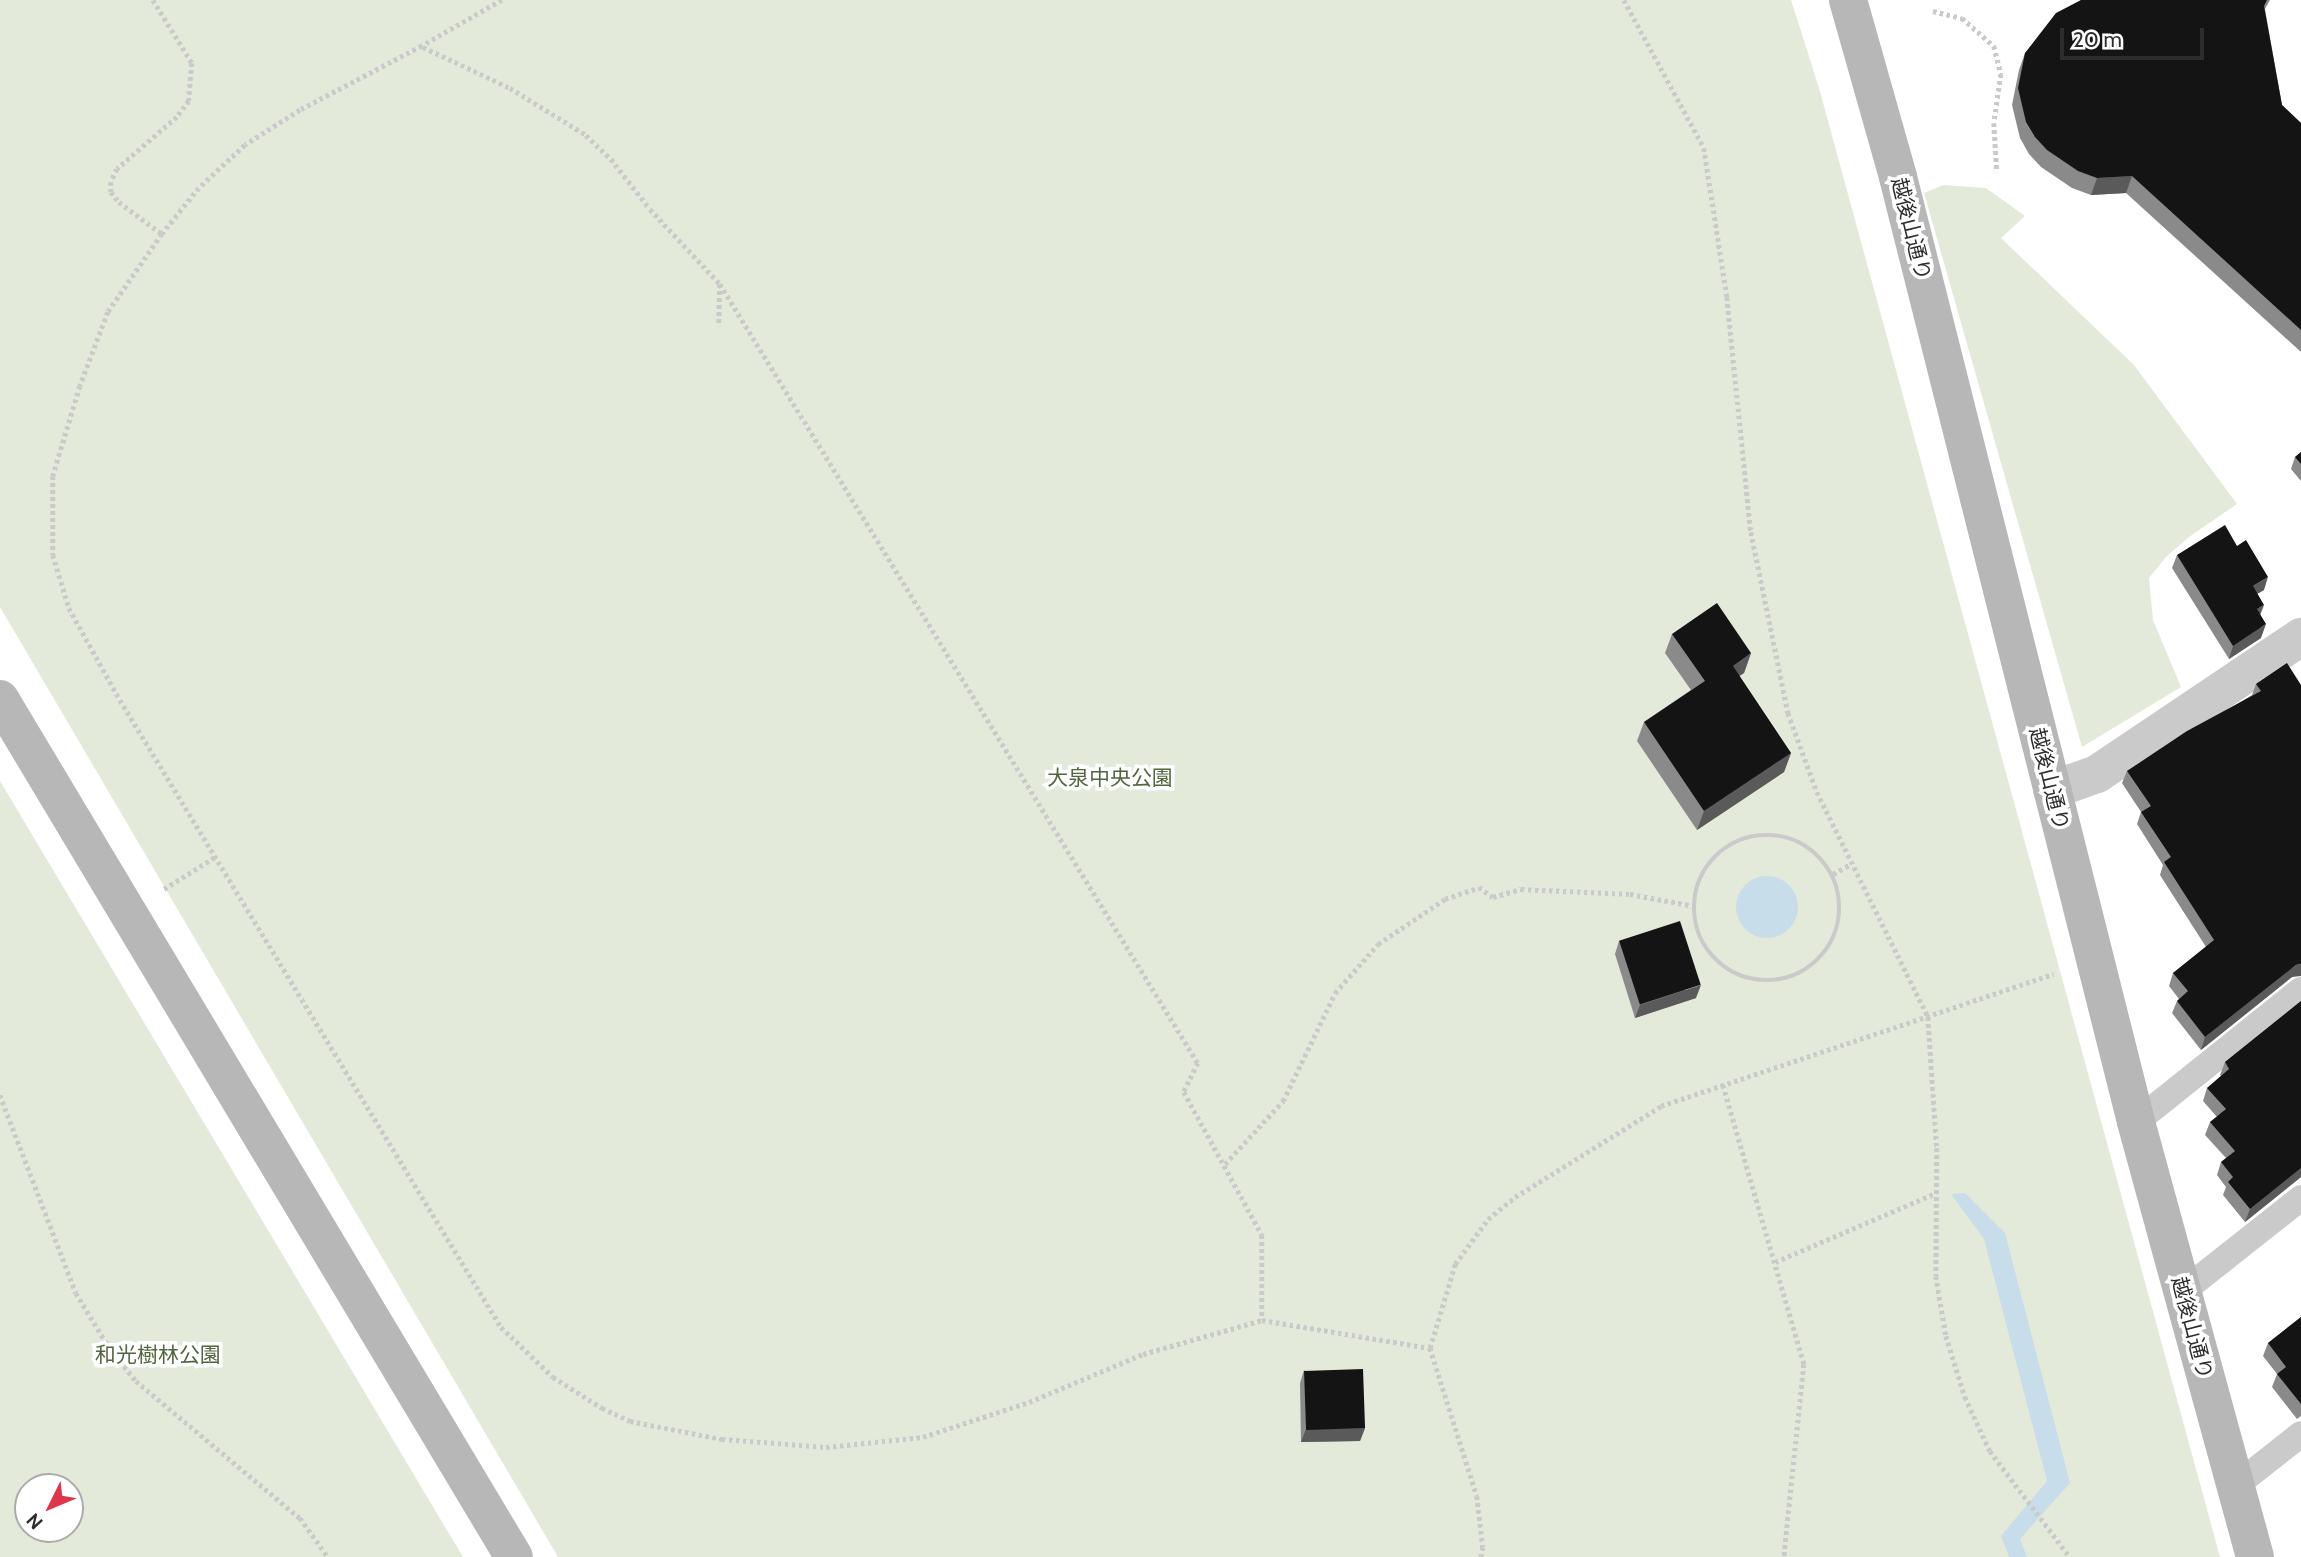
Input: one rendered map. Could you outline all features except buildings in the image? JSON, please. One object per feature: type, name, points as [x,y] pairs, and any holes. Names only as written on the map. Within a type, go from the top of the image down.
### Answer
[{"type":"street","name":"越後山通り","points":[[1848,0],[1898,177],[2136,1122],[2255,1557]]},
{"type":"street","points":[[2052,790],[2097,774],[2301,637]]},
{"type":"street","points":[[0,699],[514,1557]]},
{"type":"lane","points":[[2136,1122],[2301,990]]},
{"type":"lane","points":[[2182,1292],[2301,1198]]},
{"type":"lane","points":[[2234,1487],[2301,1434]]},
{"type":"path","points":[[153,0],[192,63],[189,101],[177,117],[117,169],[111,182],[111,192],[119,202],[162,234]]},
{"type":"path","points":[[502,0],[422,46],[300,110],[245,145],[199,188],[162,234],[108,313],[80,386],[54,476],[53,555],[69,608],[120,700],[501,1328],[553,1377],[620,1417],[722,1439],[826,1447],[923,1437],[1029,1402],[1143,1354],[1262,1320],[1430,1348]]},
{"type":"path","points":[[1624,0],[1704,148],[1727,297],[1753,545],[1788,713],[1817,792],[1928,1017],[1935,1094],[1936,1276],[1946,1336],[1965,1397],[1990,1451],[2070,1557]]},
{"type":"path","points":[[1933,11],[1962,18],[1994,46],[2001,74],[1994,122],[1997,172]]},
{"type":"path","points":[[422,46],[510,88],[586,135],[611,159],[650,209],[720,284],[1198,1063],[1184,1091],[1262,1235],[1262,1320]]},
{"type":"path","points":[[719,326],[720,284]]},
{"type":"path","points":[[1774,834],[1797,841],[1818,854],[1833,874],[1840,897],[1840,921],[1832,944],[1818,962],[1799,975],[1777,981],[1754,981],[1732,972],[1713,958],[1701,940],[1694,919],[1701,875],[1714,857],[1731,844],[1752,836],[1774,834]]},
{"type":"path","points":[[127,911],[215,857]]},
{"type":"path","points":[[1833,874],[1851,864]]},
{"type":"path","points":[[1225,1164],[1283,1101],[1335,993],[1378,944],[1445,899],[1479,887],[1493,897],[1521,889],[1630,894],[1694,906]]},
{"type":"path","points":[[1481,1557],[1483,1547],[1477,1496],[1430,1348],[1455,1264],[1488,1219],[1515,1197],[1661,1106],[2095,960]]},
{"type":"path","points":[[1723,1085],[1804,1364],[1784,1557]]},
{"type":"path","points":[[0,1095],[76,1293],[107,1344],[136,1381],[300,1518],[328,1557]]},
{"type":"path","points":[[1775,1262],[1936,1193]]},
{"type":"green space","name":"大泉中央公園","points":[[0,0],[1791,0],[1819,88],[2220,1557],[558,1557],[0,607]]},
{"type":"green space","points":[[1943,185],[1986,188],[2025,216],[2001,238],[2134,365],[2237,504],[2189,537],[2166,557],[2149,578],[2153,620],[2181,687],[2082,747],[1924,193]]},
{"type":"green space","name":"和光樹林公園","points":[[0,781],[463,1557],[0,1557]]},
{"type":"water","points":[[1767,876],[1789,885],[1798,907],[1789,929],[1767,938],[1745,929],[1736,907],[1745,885]]},
{"type":"water","points":[[1965,1193],[2005,1233],[2070,1483],[2020,1539],[2027,1557],[2009,1557],[2001,1536],[2047,1481],[1984,1239],[1951,1194]]}]
